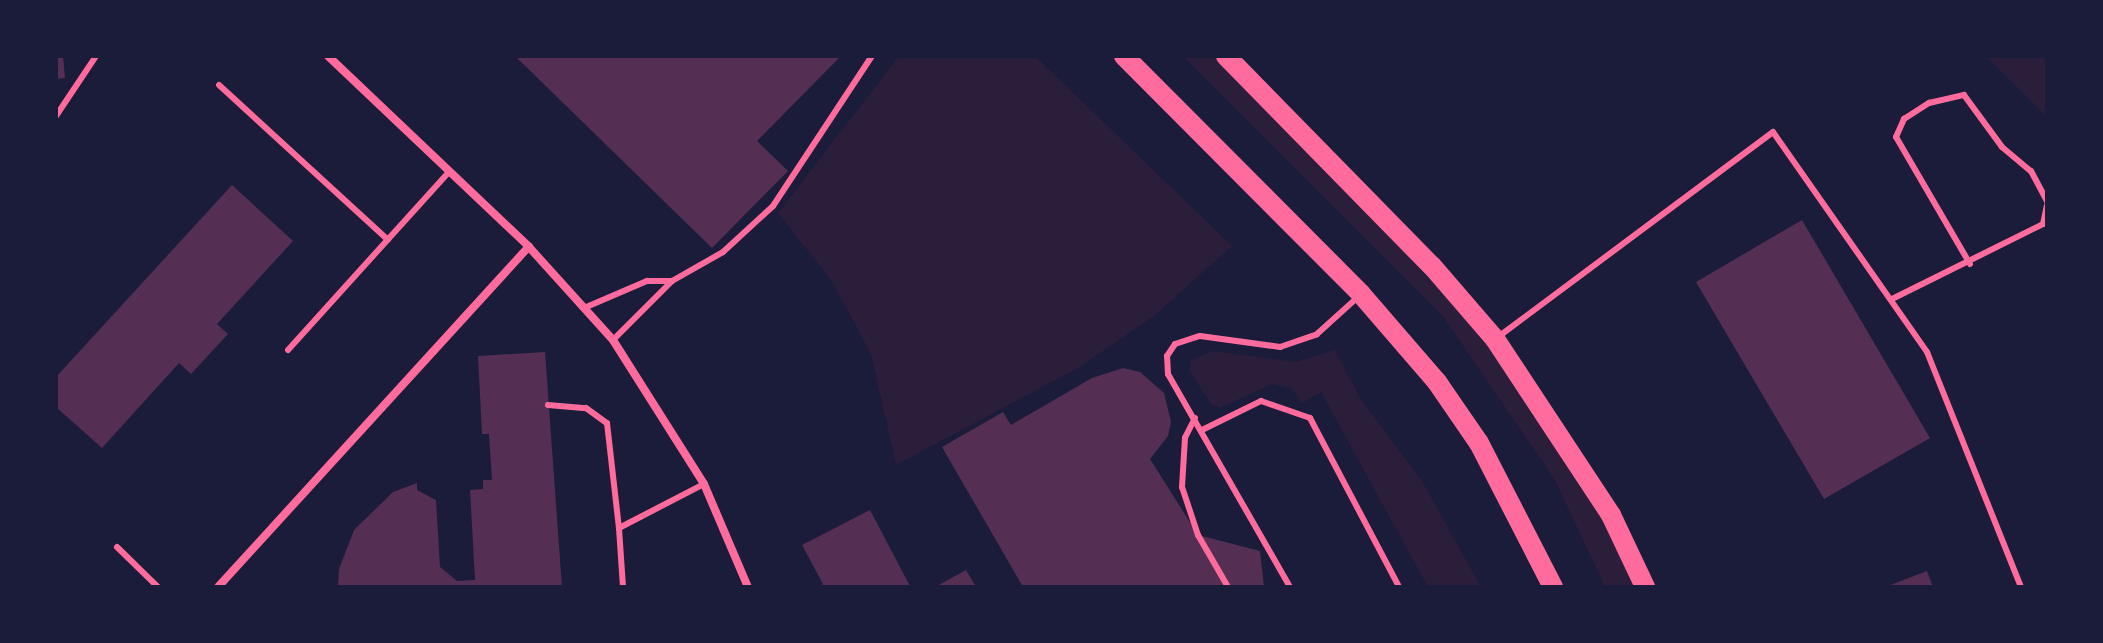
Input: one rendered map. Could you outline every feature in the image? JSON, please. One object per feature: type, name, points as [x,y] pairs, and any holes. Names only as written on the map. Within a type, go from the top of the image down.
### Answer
[{"type":"main road","points":[[1124,56],[1361,294],[1437,382],[1479,443],[1553,587]]},
{"type":"main road","points":[[1226,56],[1432,266],[1495,339],[1611,515],[1645,587]]},
{"type":"street","points":[[328,56],[529,247],[613,340],[704,484],[748,587]]},
{"type":"street","points":[[218,587],[529,247]]},
{"type":"lane","points":[[56,116],[96,56]]},
{"type":"lane","points":[[613,340],[672,281],[723,252],[773,206],[872,56]]},
{"type":"lane","points":[[219,85],[388,240]]},
{"type":"lane","points":[[1892,299],[1970,264],[2043,224],[2047,203],[2031,171],[2002,147],[1964,95],[1929,103],[1904,119],[1896,137],[1970,264]]},
{"type":"lane","points":[[1495,339],[1773,132],[1927,352],[2021,587]]},
{"type":"lane","points":[[288,350],[449,172]]},
{"type":"lane","points":[[584,308],[647,281],[672,281]]},
{"type":"lane","points":[[1290,587],[1168,374],[1167,356],[1175,344],[1200,336],[1280,347],[1317,334],[1361,294]]},
{"type":"lane","points":[[1202,430],[1261,401],[1310,418],[1399,587]]},
{"type":"lane","points":[[548,405],[586,408],[607,423],[623,587]]},
{"type":"lane","points":[[1195,418],[1185,438],[1182,487],[1198,535],[1228,587]]},
{"type":"lane","points":[[619,528],[704,484]]},
{"type":"lane","points":[[117,547],[158,587]]},
{"type":"shaded area","points":[[899,56],[1035,56],[1232,246],[1154,316],[1078,368],[896,465],[871,354],[831,280],[778,213]]},
{"type":"shaded area","points":[[1183,56],[1221,56],[1485,330],[1645,587],[1605,587],[1555,480],[1442,315]]},
{"type":"shaded area","points":[[1985,56],[2047,56],[2047,117],[2015,85]]},
{"type":"shaded area","points":[[1335,350],[1360,398],[1422,481],[1481,587],[1428,587],[1321,392],[1302,403],[1291,388],[1273,384],[1219,408],[1211,404],[1189,370],[1190,361],[1212,351],[1296,362]]},
{"type":"building","points":[[56,56],[63,56],[65,78],[56,79]]},
{"type":"building","points":[[515,56],[841,56],[757,141],[788,171],[712,248]]},
{"type":"building","points":[[232,185],[293,241],[217,324],[228,334],[191,374],[179,363],[102,448],[56,407],[56,377]]},
{"type":"building","points":[[1802,220],[1930,438],[1824,499],[1696,282]]},
{"type":"building","points":[[545,352],[562,587],[338,587],[339,569],[354,530],[393,492],[417,483],[417,490],[436,500],[440,567],[457,581],[475,580],[470,490],[483,489],[483,480],[492,480],[489,434],[482,434],[478,356]]},
{"type":"building","points":[[1123,368],[1140,372],[1164,393],[1171,422],[1168,436],[1150,459],[1198,535],[1260,551],[1264,587],[1023,587],[942,447],[1003,412],[1011,425],[1092,378]]},
{"type":"building","points":[[870,510],[910,586],[817,587],[823,584],[802,545]]},
{"type":"building","points":[[966,570],[976,587],[935,587]]},
{"type":"building","points":[[1927,571],[1933,587],[1885,587]]}]
